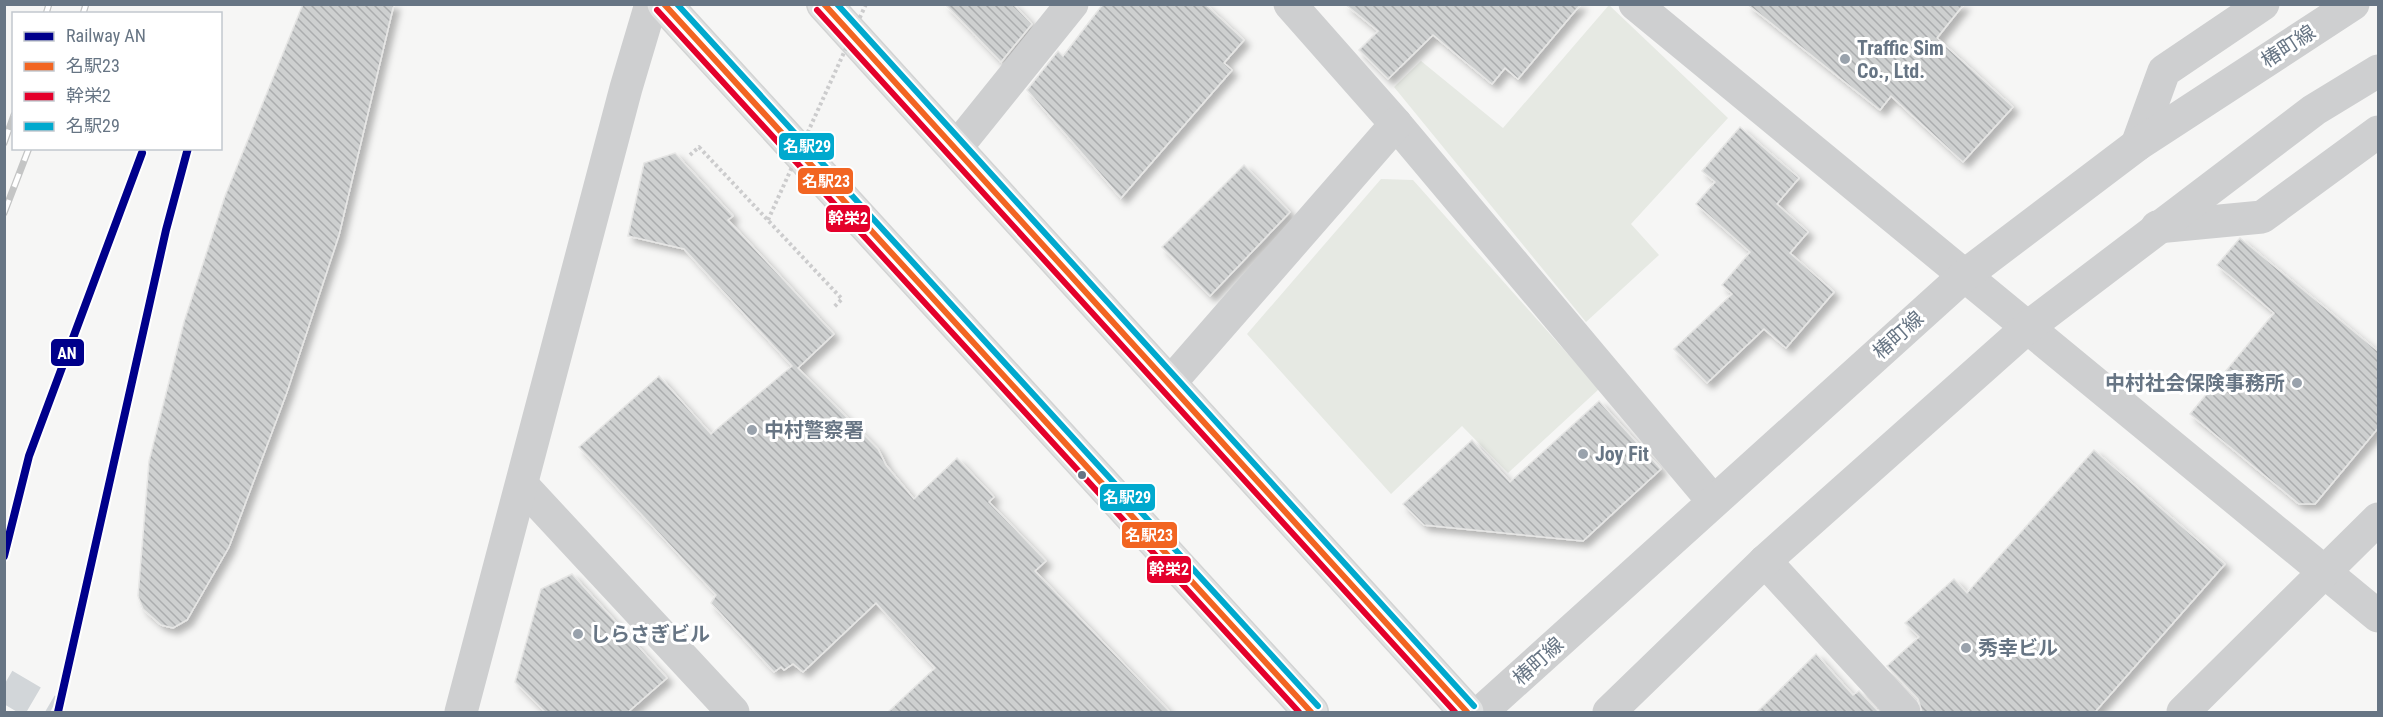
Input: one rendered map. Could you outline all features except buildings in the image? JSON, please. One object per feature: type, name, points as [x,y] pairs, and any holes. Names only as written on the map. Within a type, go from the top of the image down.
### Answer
[{"type":"main road","points":[[664,4],[1311,712]]},
{"type":"main road","points":[[824,4],[1170,382],[1467,712]]},
{"type":"street","points":[[460,712],[626,88],[651,4]]},
{"type":"street","points":[[956,148],[1072,4]]},
{"type":"street","points":[[1290,4],[1396,124],[1713,501]]},
{"type":"street","points":[[1635,4],[2379,616]]},
{"type":"street","points":[[2138,145],[2164,71],[2263,4]]},
{"type":"street","name":"椿町線","points":[[1481,712],[1964,276],[2138,145],[2353,4]]},
{"type":"street","points":[[1609,712],[1765,561],[2028,327],[2314,110],[2379,71]]},
{"type":"street","points":[[1170,382],[1396,124]]},
{"type":"street","points":[[2157,227],[2262,217],[2379,132]]},
{"type":"street","points":[[522,485],[734,712]]},
{"type":"street","points":[[2183,712],[2379,519]]},
{"type":"street","points":[[1765,561],[1904,712]]},
{"type":"path","points":[[768,220],[866,4]]},
{"type":"path","points":[[690,155],[699,147],[842,299],[833,308]]},
{"type":"shaded area","points":[[1609,5],[1728,118],[1631,224],[1659,255],[1586,322],[1394,87],[1421,61],[1503,128]]},
{"type":"shaded area","points":[[1381,179],[1413,180],[1599,389],[1508,473],[1462,426],[1391,494],[1247,334]]},
{"type":"tunnel","points":[[4,685],[50,712]]},
{"type":"railway","points":[[47,12],[49,4]]},
{"type":"railway","points":[[84,12],[86,4]]},
{"type":"railway","points":[[4,143],[12,121]]},
{"type":"railway","points":[[4,213],[28,150]]},
{"type":"rail line","name":"AN","points":[[58,712],[166,230],[187,150]]},
{"type":"rail line","name":"AN","points":[[4,556],[29,456],[142,153]]},
{"type":"transit line","name":"名駅23","points":[[664,4],[1311,712]]},
{"type":"transit line","name":"名駅29","points":[[677,4],[1318,706]]},
{"type":"transit line","name":"名駅23","points":[[824,4],[1467,712]]},
{"type":"transit line","name":"名駅29","points":[[837,4],[1474,706]]},
{"type":"transit line","name":"幹栄2","points":[[657,10],[1299,712]]},
{"type":"transit line","name":"幹栄2","points":[[817,10],[1455,712]]},
{"type":"place","name":"Traffic Sim Co., Ltd.","points":[[1845,59]]},
{"type":"place","name":"中村社会保険事務所","points":[[2297,383]]},
{"type":"place","name":"中村警察署","points":[[752,430]]},
{"type":"place","name":"Joy Fit","points":[[1583,454]]},
{"type":"place","name":"しらさぎビル","points":[[578,634]]},
{"type":"place","name":"秀幸ビル","points":[[1966,648]]}]
